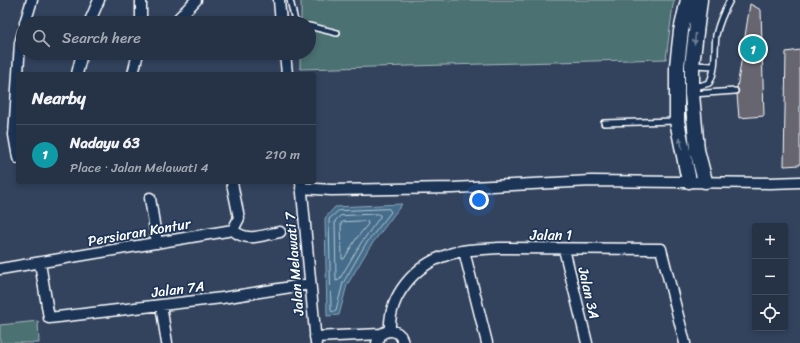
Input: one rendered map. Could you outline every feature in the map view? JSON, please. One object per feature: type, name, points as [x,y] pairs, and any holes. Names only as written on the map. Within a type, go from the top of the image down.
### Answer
[{"type":"street","points":[[27,16],[32,0]]},
{"type":"street","points":[[92,16],[99,0]]},
{"type":"street","points":[[140,16],[141,0]]},
{"type":"street","points":[[181,16],[196,0]]},
{"type":"street","points":[[278,0],[280,16]]},
{"type":"street","points":[[688,0],[681,31],[677,66],[678,121],[689,181]]},
{"type":"street","points":[[700,0],[692,65],[692,91],[696,150],[705,181]]},
{"type":"street","points":[[18,72],[19,60]]},
{"type":"street","points":[[77,72],[80,60]]},
{"type":"street","points":[[133,72],[136,60]]},
{"type":"street","points":[[286,60],[288,72]]},
{"type":"street","points":[[16,104],[14,135],[16,146]]},
{"type":"street","points":[[301,185],[331,190],[453,188],[591,181],[800,182]]},
{"type":"street","points":[[232,184],[239,218],[233,230],[238,235],[247,238],[280,232]]},
{"type":"street","name":"Jalan Melawati 7","points":[[301,185],[316,340]]},
{"type":"street","points":[[150,198],[157,243]]},
{"type":"street","name":"Persiaran Kontur","points":[[0,269],[233,230]]},
{"type":"street","name":"Jalan 1","points":[[383,336],[395,300],[409,279],[430,262],[448,254],[499,248],[661,249],[685,343]]},
{"type":"street","name":"Jalan 3A","points":[[564,249],[587,343]]},
{"type":"street","points":[[464,251],[487,343]]},
{"type":"street","name":"Jalan 7A","points":[[40,263],[49,318],[222,298],[310,284]]},
{"type":"street","points":[[161,305],[167,343]]},
{"type":"street","points":[[316,340],[383,336],[394,331],[400,335],[403,343]]},
{"type":"lane","points":[[290,0],[294,16]]},
{"type":"lane","points":[[692,91],[709,83],[713,77],[716,34],[722,15],[730,0]]},
{"type":"lane","points":[[316,28],[337,34]]},
{"type":"lane","points":[[692,65],[714,66]]},
{"type":"lane","points":[[692,91],[735,90]]},
{"type":"lane","points":[[604,123],[678,121]]},
{"type":"green space","points":[[301,0],[675,0],[673,5],[666,59],[300,69],[300,60],[316,60],[316,16],[301,16]]},
{"type":"green space","points":[[38,321],[39,343],[0,343],[0,325]]},
{"type":"water","points":[[402,204],[369,248],[347,285],[339,315],[327,316],[325,218],[335,207]]},
{"type":"building","points":[[750,4],[761,10],[764,116],[739,118],[737,94],[739,91],[737,88]]},
{"type":"building","points":[[800,50],[800,165],[784,166],[786,52]]},
{"type":"place","name":"Nadayu 63","points":[[753,49]]}]
